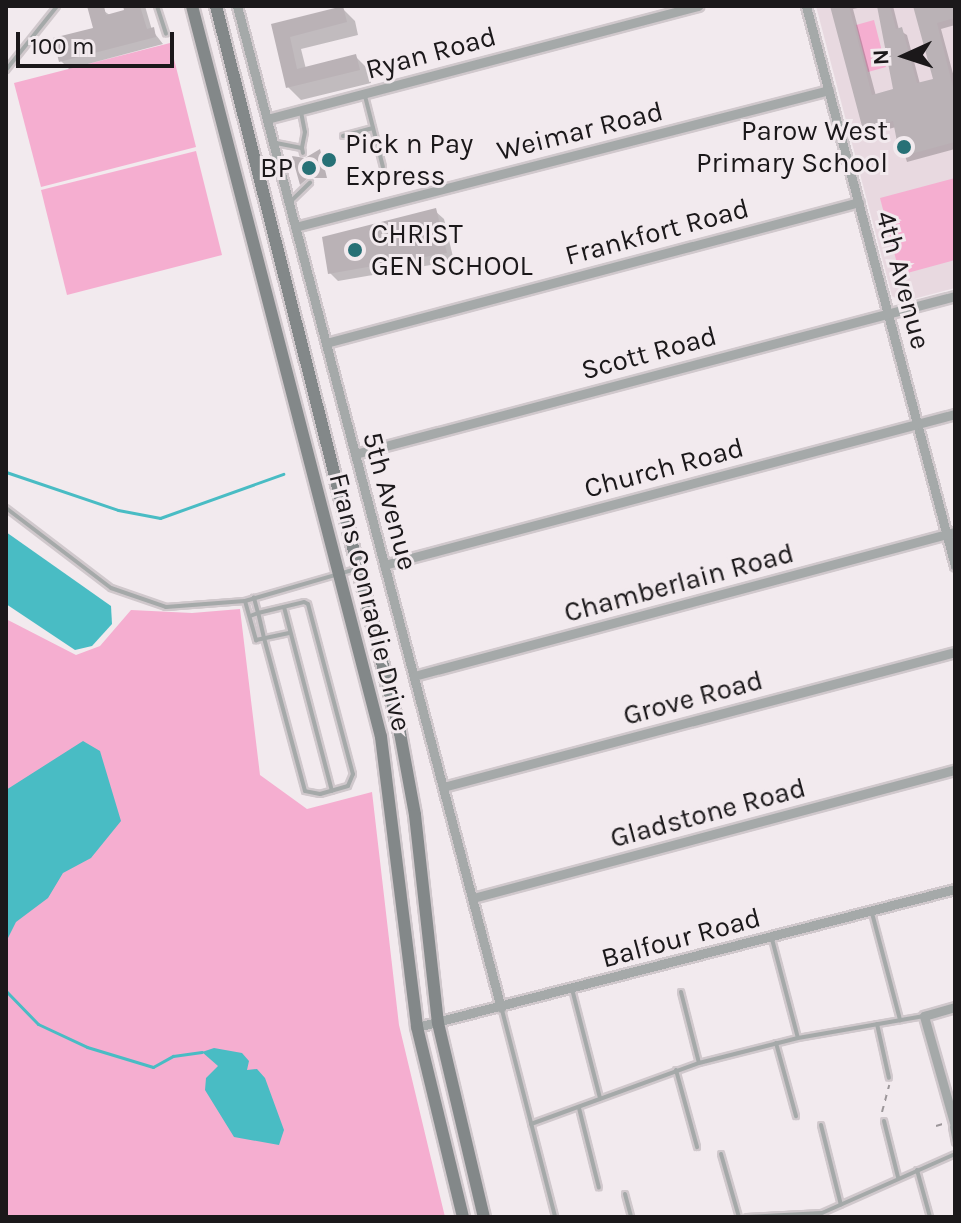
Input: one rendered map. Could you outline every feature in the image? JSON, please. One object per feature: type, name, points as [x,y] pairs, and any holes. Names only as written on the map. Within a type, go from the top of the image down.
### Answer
[{"type":"main road","name":"Frans Conradie Drive","points":[[192,6],[381,737],[417,1027],[463,1217]]},
{"type":"main road","name":"Frans Conradie Drive","points":[[216,6],[359,568],[415,815],[438,1023],[484,1217]]},
{"type":"street","points":[[238,7],[249,6]]},
{"type":"street","name":"Ryan Road","points":[[267,119],[698,6]]},
{"type":"street","name":"4th Avenue","points":[[806,6],[918,424],[951,534],[955,566]]},
{"type":"street","name":"5th Avenue","points":[[238,7],[501,1008]]},
{"type":"street","name":"Weimar Road","points":[[295,227],[829,90]]},
{"type":"street","name":"Frankfort Road","points":[[326,343],[859,202]]},
{"type":"street","name":"Scott Road","points":[[355,454],[955,296]]},
{"type":"street","name":"Church Road","points":[[384,565],[955,414]]},
{"type":"street","name":"Chamberlain Road","points":[[414,676],[951,534]]},
{"type":"street","name":"Grove Road","points":[[443,787],[955,652]]},
{"type":"street","name":"Gladstone Road","points":[[473,898],[955,770]]},
{"type":"street","name":"Balfour Road","points":[[417,1027],[501,1008],[955,889]]},
{"type":"street","points":[[950,1125],[924,1016],[955,1007]]},
{"type":"lane","points":[[6,70],[57,6]]},
{"type":"lane","points":[[157,6],[166,34]]},
{"type":"lane","points":[[364,93],[383,167]]},
{"type":"lane","points":[[273,142],[302,151],[305,132],[301,110]]},
{"type":"lane","points":[[343,136],[373,128]]},
{"type":"lane","points":[[289,202],[310,183]]},
{"type":"lane","points":[[6,508],[111,588],[142,602],[193,609],[245,601],[359,568]]},
{"type":"lane","points":[[250,616],[258,613],[284,607],[308,604],[354,778],[332,791],[305,791],[264,638],[258,613],[254,598]]},
{"type":"lane","points":[[245,601],[256,640],[290,633]]},
{"type":"lane","points":[[284,607],[332,791]]},
{"type":"lane","points":[[871,911],[900,1021]]},
{"type":"lane","points":[[771,936],[798,1038]]},
{"type":"lane","points":[[572,989],[600,1098]]},
{"type":"lane","points":[[681,992],[699,1063]]},
{"type":"lane","points":[[501,1008],[555,1217]]},
{"type":"lane","points":[[531,1124],[699,1063],[798,1038],[924,1016]]},
{"type":"lane","points":[[877,1024],[889,1078]]},
{"type":"lane","points":[[776,1043],[796,1116]]},
{"type":"lane","points":[[676,1070],[697,1147]]},
{"type":"lane","points":[[579,1108],[599,1188]]},
{"type":"lane","points":[[884,1121],[898,1177]]},
{"type":"lane","points":[[821,1125],[841,1205]]},
{"type":"lane","points":[[950,1125],[955,1143]]},
{"type":"lane","points":[[721,1154],[739,1217]]},
{"type":"lane","points":[[747,1217],[822,1215],[898,1177],[955,1154]]},
{"type":"lane","points":[[917,1170],[930,1217]]},
{"type":"lane","points":[[625,1194],[631,1217]]},
{"type":"path","points":[[884,1121],[883,1098],[889,1078]]},
{"type":"path","points":[[936,1126],[950,1125]]},
{"type":"shaded area","name":"Parow West Primary School","points":[[816,6],[955,6],[955,288],[902,302],[892,296]]},
{"type":"shaded area","points":[[874,20],[886,67],[868,72],[856,25]]},
{"type":"shaded area","points":[[170,43],[196,147],[41,187],[14,83]]},
{"type":"shaded area","points":[[196,151],[222,255],[67,295],[41,190]]},
{"type":"shaded area","points":[[955,178],[955,260],[900,275],[880,198]]},
{"type":"shaded area","points":[[240,609],[260,775],[307,809],[372,792],[399,1025],[445,1217],[6,1217],[6,619],[76,655],[100,646],[131,610],[192,613]]},
{"type":"water","points":[[6,532],[111,606],[112,624],[92,646],[75,650],[6,604]]},
{"type":"water","points":[[83,741],[100,751],[121,821],[91,858],[63,873],[48,898],[16,922],[6,942],[6,790]]},
{"type":"water","points":[[214,1048],[242,1053],[249,1061],[247,1070],[257,1069],[265,1078],[284,1130],[279,1145],[234,1137],[205,1090],[206,1078],[218,1066],[202,1052]]},
{"type":"building","points":[[87,6],[104,6],[106,15],[124,10],[123,6],[140,6],[147,29],[154,27],[156,37],[59,62],[53,38],[93,28]]},
{"type":"building","points":[[343,6],[347,22],[290,37],[297,69],[356,54],[360,70],[286,88],[271,24]]},
{"type":"building","points":[[830,6],[849,6],[872,95],[893,89],[877,6],[890,6],[896,29],[902,27],[917,83],[933,79],[913,6],[955,6],[955,18],[937,23],[955,95],[955,142],[900,157],[893,121],[863,130]]},
{"type":"building","points":[[320,149],[327,178],[308,178],[300,185],[292,156],[305,158]]},
{"type":"building","points":[[436,208],[447,253],[328,274],[322,237]]},
{"type":"waterway","points":[[6,472],[118,510],[160,518],[283,474]]},
{"type":"waterway","points":[[6,991],[38,1024],[87,1047],[153,1067],[173,1056],[202,1052]]},
{"type":"place","name":"Parow West Primary School","points":[[904,147]]},
{"type":"place","name":"Pick n Pay Express","points":[[329,160]]},
{"type":"place","name":"BP","points":[[309,168]]},
{"type":"place","name":"CHRIST GEN SCHOOL","points":[[355,250]]}]
